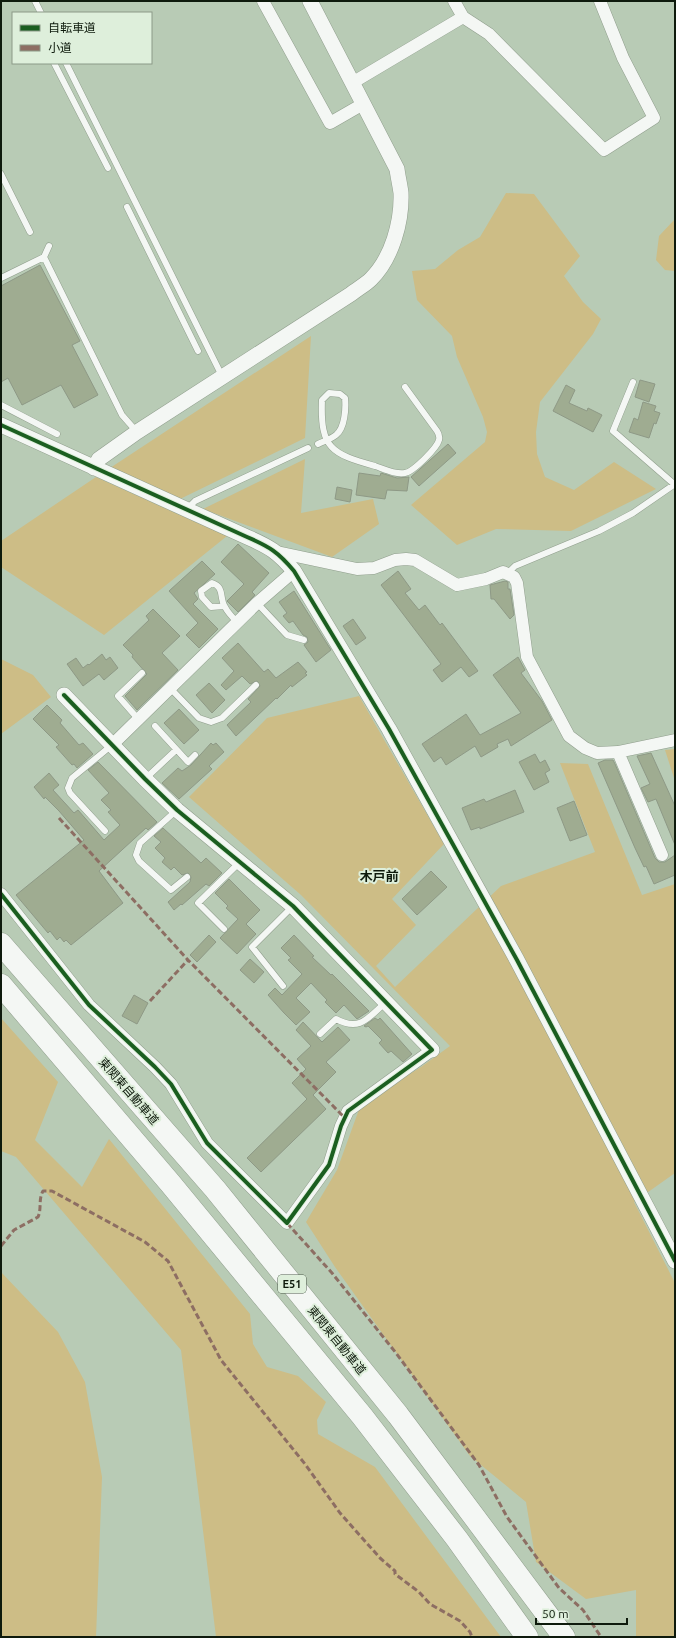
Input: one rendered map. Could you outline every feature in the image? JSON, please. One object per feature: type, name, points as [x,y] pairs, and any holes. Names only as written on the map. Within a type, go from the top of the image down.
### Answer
[{"type":"highway","name":"東関東自動車道","points":[[1,944],[215,1189],[398,1415],[564,1637]]},
{"type":"highway","name":"E51","points":[[1,985],[170,1183],[362,1416],[457,1539],[527,1637]]},
{"type":"street","points":[[263,1],[330,123],[363,104]]},
{"type":"street","points":[[94,468],[99,460],[137,432],[351,294],[371,279],[386,258],[395,237],[399,215],[401,193],[397,168],[310,1]]},
{"type":"street","points":[[454,1],[463,17],[489,34],[604,150],[654,118],[623,58],[600,1]]},
{"type":"street","points":[[352,84],[463,17]]},
{"type":"street","points":[[1,425],[277,552],[357,569],[374,568],[395,560],[415,560],[457,585],[486,579],[503,572],[508,573],[514,577],[517,583],[527,657],[569,736],[585,748],[597,753],[618,752],[675,740]]},
{"type":"street","points":[[277,552],[294,571],[400,749],[517,960],[675,1261]]},
{"type":"street","points":[[112,745],[171,689],[257,603],[294,571]]},
{"type":"street","points":[[1,894],[89,1005],[171,1084],[207,1143],[286,1223],[329,1165],[341,1126],[348,1111],[432,1050],[387,1001],[293,906],[239,863],[177,810],[64,695]]},
{"type":"street","points":[[618,752],[662,855]]},
{"type":"lane","points":[[35,1],[40,12]]},
{"type":"lane","points":[[55,64],[108,168]]},
{"type":"lane","points":[[66,64],[222,376]]},
{"type":"lane","points":[[1,174],[30,232]]},
{"type":"lane","points":[[127,207],[198,351]]},
{"type":"lane","points":[[1,278],[44,258],[49,246]]},
{"type":"lane","points":[[44,258],[122,415],[137,432]]},
{"type":"lane","points":[[508,573],[515,566],[599,530],[633,513],[675,484],[613,431],[633,382]]},
{"type":"lane","points":[[318,444],[328,439],[335,436],[339,432],[346,406],[345,398],[340,394],[333,392],[325,395],[322,400],[323,428],[328,439],[331,448],[338,454],[358,462],[399,473],[410,471],[435,448],[439,436],[438,431],[405,387]]},
{"type":"lane","points":[[1,405],[57,434]]},
{"type":"lane","points":[[186,510],[195,501],[308,448]]},
{"type":"lane","points":[[224,606],[211,607],[202,597],[201,591],[212,583],[217,584],[220,588],[224,606],[238,623]]},
{"type":"lane","points":[[257,603],[287,635],[304,640]]},
{"type":"lane","points":[[139,720],[118,696],[142,673]]},
{"type":"lane","points":[[171,689],[199,718],[211,722],[222,718],[256,685]]},
{"type":"lane","points":[[155,726],[188,762],[195,755]]},
{"type":"lane","points":[[105,831],[70,793],[68,788],[72,778],[112,745]]},
{"type":"lane","points":[[145,779],[176,750]]},
{"type":"lane","points":[[177,810],[140,843],[136,855],[139,861],[171,890],[187,877]]},
{"type":"lane","points":[[224,929],[198,903],[239,863]]},
{"type":"lane","points":[[284,986],[252,947],[293,906]]},
{"type":"lane","points":[[320,1034],[336,1019],[346,1024],[354,1025],[363,1023],[387,1001]]},
{"type":"shaded area","points":[[506,193],[534,194],[580,256],[564,276],[583,302],[601,319],[593,334],[540,402],[536,432],[537,454],[545,477],[574,490],[614,462],[656,489],[571,531],[496,529],[457,545],[411,505],[485,442],[487,432],[483,417],[457,357],[452,336],[417,300],[412,271],[435,269],[458,250],[480,237]]},
{"type":"shaded area","points":[[675,219],[675,271],[665,270],[656,260],[659,236]]},
{"type":"shaded area","points":[[311,336],[305,438],[180,499],[110,468]]},
{"type":"shaded area","points":[[305,459],[301,513],[373,499],[379,524],[332,557],[203,509]]},
{"type":"shaded area","points":[[96,477],[227,536],[104,635],[1,567],[1,541]]},
{"type":"shaded area","points":[[1,659],[33,675],[51,697],[1,734]]},
{"type":"shaded area","points":[[359,696],[444,844],[392,899],[416,925],[376,966],[395,987],[501,886],[595,852],[560,763],[588,764],[642,895],[675,884],[675,1173],[634,1202],[675,1283],[675,1637],[636,1637],[636,1590],[586,1599],[536,1562],[526,1502],[470,1456],[335,1267],[306,1222],[337,1170],[361,1104],[421,1067],[450,1046],[301,895],[189,797],[267,718]]},
{"type":"shaded area","points":[[675,749],[675,781],[665,750]]},
{"type":"shaded area","points":[[1,1018],[58,1082],[35,1140],[82,1187],[109,1139],[250,1314],[253,1344],[267,1367],[298,1376],[326,1402],[317,1420],[318,1434],[375,1467],[501,1637],[216,1637],[181,1350],[16,1157],[1,1151]]},
{"type":"shaded area","points":[[1,1272],[58,1332],[85,1382],[102,1477],[96,1637],[1,1637]]},
{"type":"building","points":[[40,265],[80,341],[72,345],[98,395],[74,408],[61,385],[22,405],[8,378],[1,382],[1,286]]},
{"type":"building","points":[[640,380],[655,384],[649,402],[635,397]]},
{"type":"building","points":[[566,385],[575,390],[569,403],[587,411],[588,408],[602,415],[593,432],[553,411]]},
{"type":"building","points":[[643,402],[656,406],[654,411],[660,413],[656,424],[654,423],[649,438],[629,432],[634,418],[638,420]]},
{"type":"building","points":[[448,444],[456,453],[419,486],[411,477]]},
{"type":"building","points":[[359,473],[380,476],[381,473],[397,478],[409,477],[407,491],[387,490],[385,499],[356,495]]},
{"type":"building","points":[[337,487],[352,490],[350,502],[335,499]]},
{"type":"building","points":[[238,544],[269,573],[252,592],[255,595],[238,612],[227,601],[244,584],[221,562]]},
{"type":"building","points":[[202,561],[215,574],[194,593],[198,599],[193,604],[218,629],[199,648],[186,635],[198,623],[169,591]]},
{"type":"building","points":[[398,571],[411,589],[405,593],[419,610],[425,605],[440,625],[442,623],[478,671],[469,677],[461,667],[442,682],[433,670],[441,664],[381,585]]},
{"type":"building","points":[[505,581],[508,582],[508,589],[510,589],[514,615],[510,619],[494,599],[491,599],[490,585]]},
{"type":"building","points":[[294,591],[331,650],[316,662],[304,645],[308,642],[307,637],[303,635],[293,621],[289,623],[283,616],[287,613],[279,602]]},
{"type":"building","points":[[153,609],[180,636],[162,653],[178,670],[137,710],[125,696],[147,674],[132,657],[133,655],[123,645],[149,620],[146,616]]},
{"type":"building","points":[[353,619],[366,638],[356,645],[343,626]]},
{"type":"building","points":[[238,643],[264,672],[268,669],[276,678],[298,662],[307,672],[305,673],[307,675],[292,687],[291,685],[236,736],[227,725],[251,702],[248,699],[260,686],[257,681],[250,684],[242,676],[226,690],[221,685],[234,671],[222,658]]},
{"type":"building","points":[[102,654],[106,660],[110,657],[118,668],[104,680],[99,674],[83,686],[67,664],[76,658],[83,668]]},
{"type":"building","points":[[518,657],[525,670],[521,673],[542,701],[552,720],[511,746],[508,739],[497,744],[498,747],[481,757],[475,746],[446,765],[441,757],[434,762],[422,744],[466,714],[480,735],[521,713],[493,675]]},
{"type":"building","points":[[209,683],[225,700],[212,713],[196,695]]},
{"type":"building","points":[[47,705],[62,720],[60,723],[79,745],[83,743],[93,754],[77,768],[74,764],[72,765],[56,747],[59,745],[33,719]]},
{"type":"building","points":[[179,709],[199,730],[184,744],[164,723]]},
{"type":"building","points":[[211,743],[213,745],[216,743],[224,752],[209,766],[212,769],[179,799],[162,783],[178,768],[182,771],[191,765]]},
{"type":"building","points":[[651,753],[675,806],[675,845],[656,799],[648,802],[641,788],[650,784],[637,756]]},
{"type":"building","points":[[535,754],[540,763],[545,760],[550,770],[545,773],[549,782],[534,790],[519,762]]},
{"type":"building","points":[[605,760],[613,760],[655,858],[659,862],[665,862],[675,855],[675,875],[654,884],[646,866],[644,867],[635,848],[598,763]]},
{"type":"building","points":[[98,762],[157,822],[148,830],[146,828],[99,871],[123,903],[71,945],[66,940],[64,942],[60,937],[57,940],[50,931],[48,933],[16,895],[84,840],[59,811],[45,797],[44,799],[34,787],[49,773],[59,785],[53,790],[74,813],[78,810],[104,840],[120,825],[108,812],[111,810],[101,800],[109,793],[88,770]]},
{"type":"building","points":[[515,790],[524,812],[480,829],[480,827],[471,830],[462,808],[484,799],[486,802]]},
{"type":"building","points":[[574,801],[587,835],[570,841],[557,808]]},
{"type":"building","points":[[163,828],[201,863],[206,858],[222,873],[209,886],[206,884],[174,910],[168,902],[190,882],[191,877],[188,873],[182,875],[174,867],[171,870],[162,862],[165,858],[155,848],[161,842],[154,836]]},
{"type":"building","points":[[431,871],[447,887],[417,915],[402,899]]},
{"type":"building","points":[[229,879],[260,910],[246,924],[256,934],[237,954],[220,938],[238,919],[226,908],[228,906],[215,893]]},
{"type":"building","points":[[209,935],[216,942],[197,962],[190,955]]},
{"type":"building","points":[[294,935],[314,956],[312,957],[331,975],[332,974],[369,1011],[357,1019],[344,1005],[336,1013],[325,1002],[327,1000],[311,983],[296,998],[310,1012],[296,1025],[284,1013],[268,995],[275,988],[282,995],[302,974],[288,960],[291,958],[281,948]]},
{"type":"building","points":[[250,959],[264,972],[254,983],[240,970]]},
{"type":"building","points":[[134,995],[148,1003],[137,1024],[122,1016]]},
{"type":"building","points":[[375,1018],[378,1020],[380,1018],[412,1054],[403,1062],[391,1051],[388,1053],[379,1043],[382,1040],[368,1026],[364,1026]]},
{"type":"building","points":[[303,1022],[322,1042],[338,1027],[350,1040],[326,1062],[336,1072],[313,1095],[326,1109],[261,1172],[247,1158],[307,1099],[292,1083],[306,1069],[297,1059],[311,1046],[296,1030]]},
{"type":"marked path","points":[[59,818],[188,960],[345,1118]]},
{"type":"marked path","points":[[150,1001],[188,960]]},
{"type":"marked path","points":[[1,1246],[14,1230],[38,1217],[43,1191],[52,1191],[145,1242],[168,1261],[221,1360],[305,1464],[340,1513],[380,1558],[395,1571],[395,1574],[419,1592],[430,1604],[460,1621],[470,1632],[472,1637]]},
{"type":"marked path","points":[[287,1223],[332,1273],[396,1353],[479,1465],[507,1517],[559,1588],[583,1610],[601,1637]]},
{"type":"cycle path","points":[[1,425],[262,544],[283,559],[294,571],[389,729],[517,960],[675,1261]]},
{"type":"cycle path","points":[[1,894],[89,1005],[171,1084],[207,1143],[287,1223],[329,1165],[341,1126],[348,1111],[432,1050],[293,906],[177,810],[64,695]]},
{"type":"district","name":"木戸前","points":[[379,876]]}]
